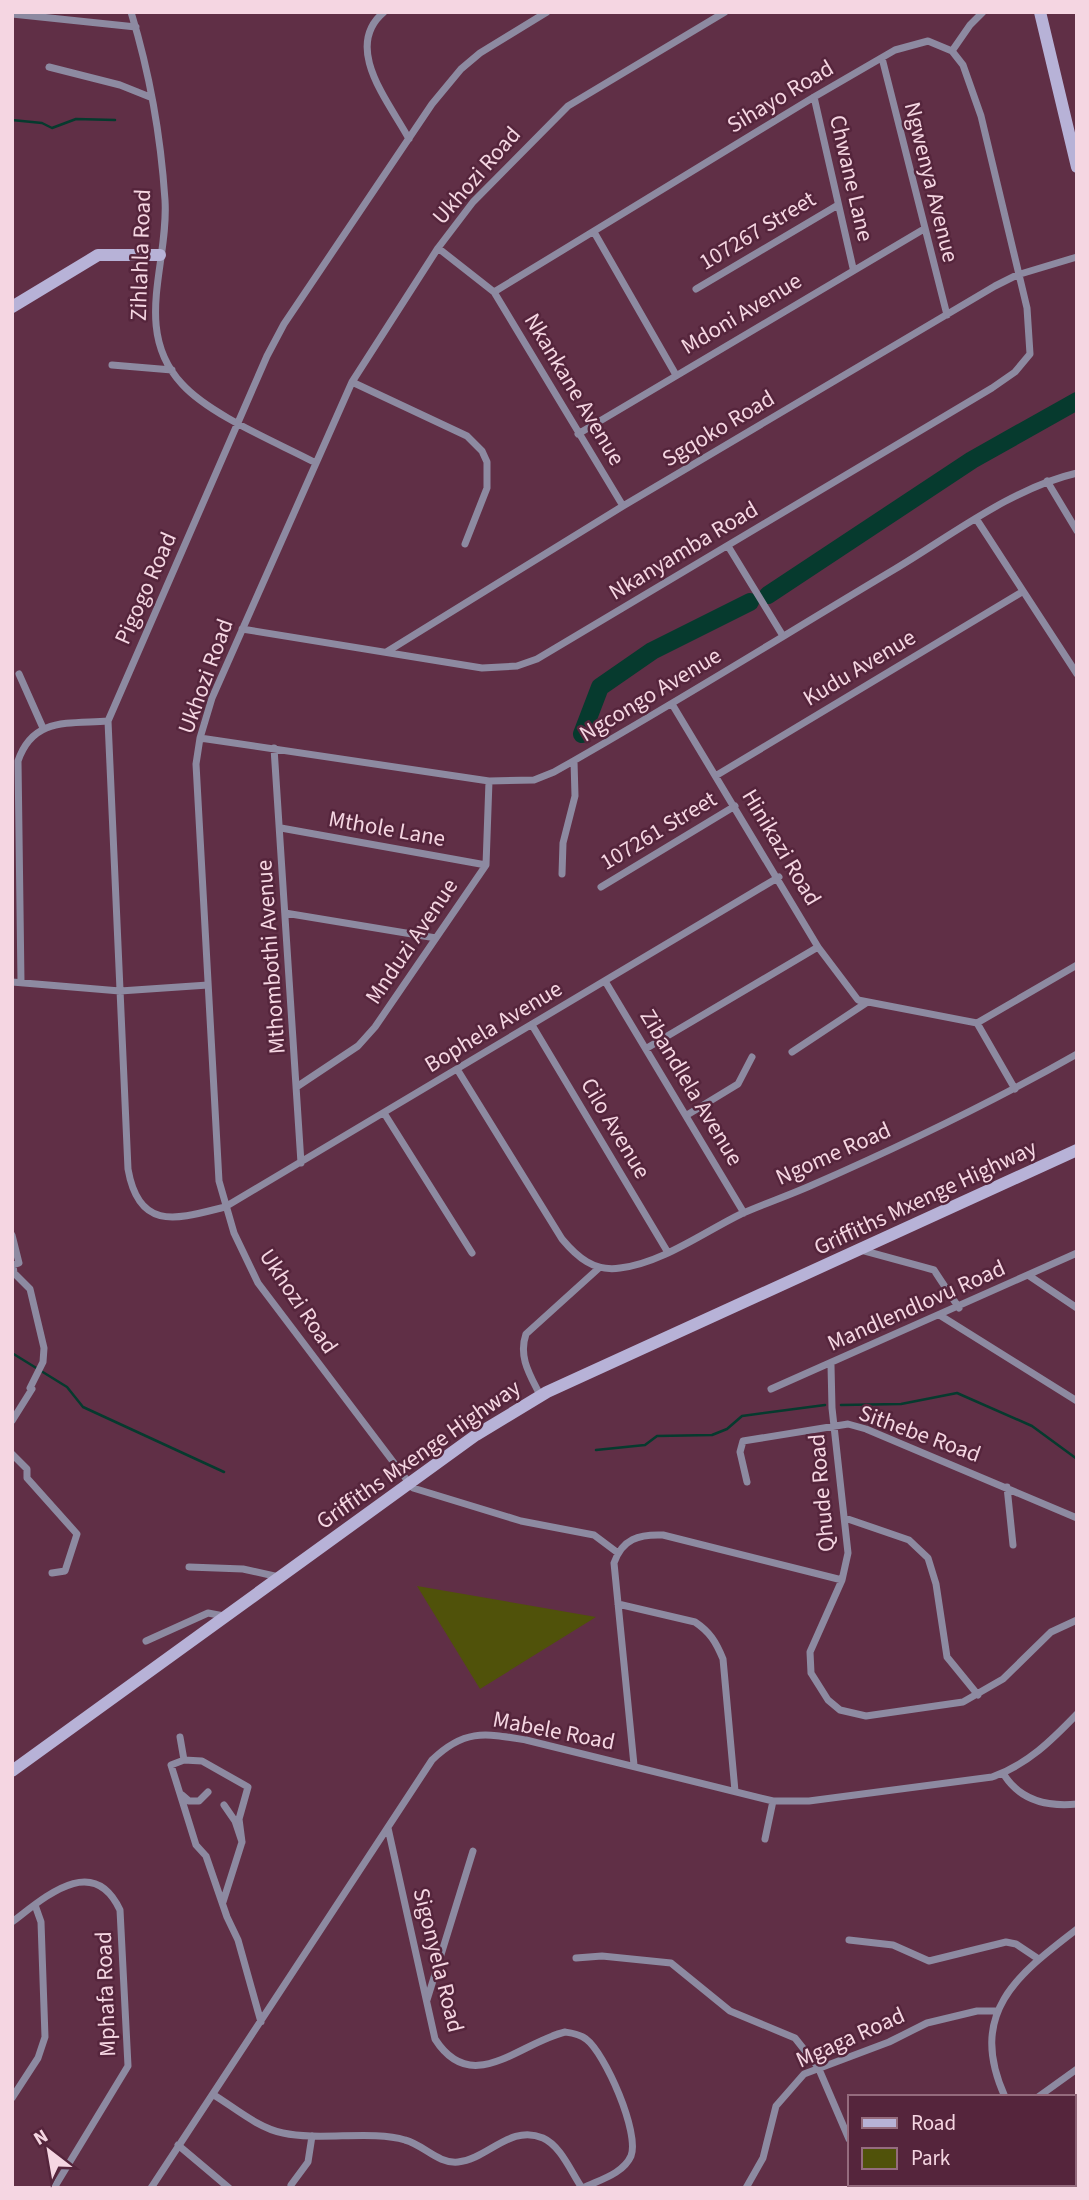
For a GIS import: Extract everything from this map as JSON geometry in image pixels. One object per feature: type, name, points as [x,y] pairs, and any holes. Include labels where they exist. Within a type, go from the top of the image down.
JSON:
[{"type":"street","name":"Zihlahla Road","points":[[131,12],[150,97],[166,202],[154,318],[161,351],[172,370],[192,393],[238,423],[314,462]]},
{"type":"street","points":[[384,12],[367,33],[367,57],[409,139]]},
{"type":"street","name":"Pigogo Road","points":[[225,1207],[168,1218],[149,1211],[136,1197],[128,1169],[108,721],[284,324],[432,104],[461,69],[480,53],[547,12]]},
{"type":"street","name":"Ukhozi Road","points":[[408,1483],[258,1283],[225,1207],[218,1161],[196,764],[200,738],[212,698],[314,462],[352,382],[438,248],[473,202],[568,106],[725,12]]},
{"type":"street","points":[[983,12],[970,24],[952,51],[963,65],[981,116],[1017,275]]},
{"type":"street","points":[[1040,12],[1077,167]]},
{"type":"street","points":[[12,14],[36,14],[136,27]]},
{"type":"street","name":"Sihayo Road","points":[[494,292],[882,58],[913,44],[928,41],[952,51]]},
{"type":"street","name":"Ngwenya Avenue","points":[[882,58],[947,315]]},
{"type":"street","points":[[49,67],[120,85],[150,97]]},
{"type":"street","name":"Chwane Lane","points":[[814,97],[853,268]]},
{"type":"street","name":"107267 Street","points":[[696,289],[838,205]]},
{"type":"street","name":"Mdoni Avenue","points":[[578,434],[853,268],[924,229]]},
{"type":"street","points":[[594,232],[676,375]]},
{"type":"street","points":[[438,248],[494,292]]},
{"type":"street","points":[[12,307],[98,255],[160,255]]},
{"type":"street","name":"Sgqoko Road","points":[[388,652],[623,506],[947,315],[1017,275],[1077,257]]},
{"type":"street","name":"Nkanyamba Road","points":[[242,629],[482,668],[517,666],[537,659],[992,388],[1020,367],[1027,360],[1031,345],[1027,308],[1017,275]]},
{"type":"street","name":"Nkankane Avenue","points":[[494,292],[623,506]]},
{"type":"street","points":[[113,365],[172,370]]},
{"type":"street","points":[[352,382],[467,436],[482,451],[487,462],[487,488],[465,544]]},
{"type":"street","name":"Ngcongo Avenue","points":[[200,738],[489,781],[534,780],[574,761],[672,704],[977,520],[1047,481],[1077,473]]},
{"type":"street","points":[[1047,481],[1077,531]]},
{"type":"street","points":[[977,520],[1021,592],[1077,674]]},
{"type":"street","points":[[728,546],[783,636]]},
{"type":"street","name":"Kudu Avenue","points":[[717,775],[1021,592]]},
{"type":"street","points":[[19,674],[44,728]]},
{"type":"street","name":"Hinikazi Road","points":[[672,704],[779,877],[818,947],[845,986],[866,1003]]},
{"type":"street","points":[[21,982],[18,761],[24,744],[44,728],[108,721]]},
{"type":"street","name":"Mthombothi Avenue","points":[[274,748],[302,1163]]},
{"type":"street","points":[[562,874],[563,843],[575,796],[574,761]]},
{"type":"street","name":"Mnduzi Avenue","points":[[298,1086],[358,1046],[375,1027],[486,865],[489,781]]},
{"type":"street","name":"107261 Street","points":[[601,887],[735,806]]},
{"type":"street","name":"Mthole Lane","points":[[281,828],[486,865]]},
{"type":"street","name":"Bophela Avenue","points":[[225,1207],[779,877]]},
{"type":"street","points":[[285,913],[436,938]]},
{"type":"street","points":[[647,1048],[818,947]]},
{"type":"street","points":[[792,1052],[866,1003],[978,1023],[1077,965]]},
{"type":"street","name":"Zibandlela Avenue","points":[[605,981],[744,1213]]},
{"type":"street","points":[[12,982],[120,990],[208,985]]},
{"type":"street","points":[[978,1023],[1015,1089]]},
{"type":"street","name":"Cilo Avenue","points":[[532,1025],[667,1251]]},
{"type":"street","name":"Ngome Road","points":[[599,1268],[620,1268],[667,1251],[1015,1089],[1077,1054]]},
{"type":"street","points":[[687,1115],[738,1084],[752,1057]]},
{"type":"street","points":[[457,1069],[562,1239],[575,1255],[599,1268],[526,1334],[522,1345],[524,1359],[540,1395]]},
{"type":"street","points":[[384,1113],[472,1252]]},
{"type":"street","name":"Griffiths Mxenge Highway","points":[[12,1771],[408,1483],[476,1435],[540,1395],[1077,1150]]},
{"type":"street","points":[[12,1235],[19,1255],[19,1263],[13,1265],[14,1273],[30,1289],[44,1348],[43,1362],[30,1388],[32,1389],[12,1421]]},
{"type":"street","points":[[860,1249],[934,1269],[958,1308]]},
{"type":"street","name":"Mandlendlovu Road","points":[[771,1389],[831,1365],[1077,1253]]},
{"type":"street","points":[[1028,1275],[1077,1308]]},
{"type":"street","points":[[941,1316],[1077,1401]]},
{"type":"street","name":"Qhude Road","points":[[831,1365],[834,1427],[848,1553],[842,1580],[810,1652],[811,1672],[815,1683],[834,1707],[866,1716],[948,1706],[978,1695],[1003,1679],[1041,1639],[1060,1625],[1077,1620]]},
{"type":"street","name":"Sithebe Road","points":[[747,1482],[740,1451],[743,1441],[848,1424],[866,1429],[1077,1518]]},
{"type":"street","points":[[12,1454],[27,1469],[27,1478],[77,1534],[65,1571],[52,1573]]},
{"type":"street","points":[[408,1483],[431,1496],[521,1521],[594,1535],[618,1553]]},
{"type":"street","points":[[1007,1487],[1013,1545]]},
{"type":"street","points":[[845,1518],[909,1541],[928,1558],[936,1584],[947,1657],[978,1695]]},
{"type":"street","points":[[634,1765],[614,1563],[626,1542],[636,1537],[663,1535],[842,1580]]},
{"type":"street","points":[[189,1567],[243,1569],[279,1577]]},
{"type":"street","points":[[618,1604],[695,1622],[705,1629],[717,1644],[723,1659],[735,1791]]},
{"type":"street","points":[[146,1640],[208,1613],[225,1616]]},
{"type":"street","name":"Mabele Road","points":[[151,2188],[432,1760],[457,1739],[491,1734],[634,1765],[774,1801],[822,1800],[979,1780],[1003,1773],[1040,1750],[1077,1714]]},
{"type":"street","points":[[180,1737],[184,1760]]},
{"type":"street","points":[[223,1902],[242,1842],[239,1819],[248,1787],[202,1761],[184,1760],[171,1765],[196,1845],[206,1856],[254,1987],[261,2022]]},
{"type":"street","points":[[1003,1773],[1017,1792],[1039,1802],[1077,1804]]},
{"type":"street","points":[[181,1795],[189,1801],[199,1801],[208,1792]]},
{"type":"street","points":[[765,1839],[774,1801]]},
{"type":"street","points":[[224,1805],[235,1821],[242,1842]]},
{"type":"street","name":"Sigonyela Road","points":[[387,1828],[435,2039],[442,2050],[457,2063],[468,2066],[495,2063],[565,2032],[586,2039],[601,2060],[633,2128],[633,2146],[624,2167],[582,2188]]},
{"type":"street","points":[[427,2001],[473,1851]]},
{"type":"street","name":"Mphafa Road","points":[[12,1922],[68,1883],[92,1884],[114,1897],[120,1910],[128,2066],[54,2188]]},
{"type":"street","points":[[12,2098],[38,2059],[45,2037],[41,1922],[35,1905]]},
{"type":"street","points":[[1004,2095],[993,2050],[996,2011],[1010,1987],[1038,1958],[1077,1929]]},
{"type":"street","points":[[849,1940],[893,1945],[929,1961],[1006,1942],[1016,1944],[1038,1958]]},
{"type":"street","points":[[576,1958],[602,1956],[671,1963],[730,2011],[795,2038],[818,2067],[848,2137]]},
{"type":"street","name":"Mgaga Road","points":[[746,2188],[764,2158],[776,2106],[789,2087],[804,2074],[889,2042],[927,2023],[977,2011],[996,2011]]},
{"type":"street","points":[[1041,2095],[1077,2069]]},
{"type":"street","points":[[214,2095],[272,2130],[312,2136],[401,2139],[441,2159],[458,2162],[518,2135],[543,2138],[554,2147],[582,2188]]},
{"type":"street","points":[[290,2185],[308,2162],[312,2136]]},
{"type":"street","points":[[178,2145],[229,2188]]},
{"type":"green space","points":[[417,1586],[596,1617],[480,1689]]},
{"type":"waterway","points":[[12,120],[42,123],[52,128],[76,119],[115,120]]},
{"type":"waterway","points":[[768,595],[972,460],[1077,401]]},
{"type":"waterway","points":[[582,734],[600,687],[652,651],[750,602]]},
{"type":"waterway","points":[[12,1353],[67,1387],[83,1407],[224,1472]]},
{"type":"waterway","points":[[841,1405],[901,1404],[957,1393],[1032,1426],[1077,1459]]},
{"type":"waterway","points":[[596,1450],[645,1445],[657,1436],[712,1435],[727,1429],[742,1416],[825,1405]]}]
